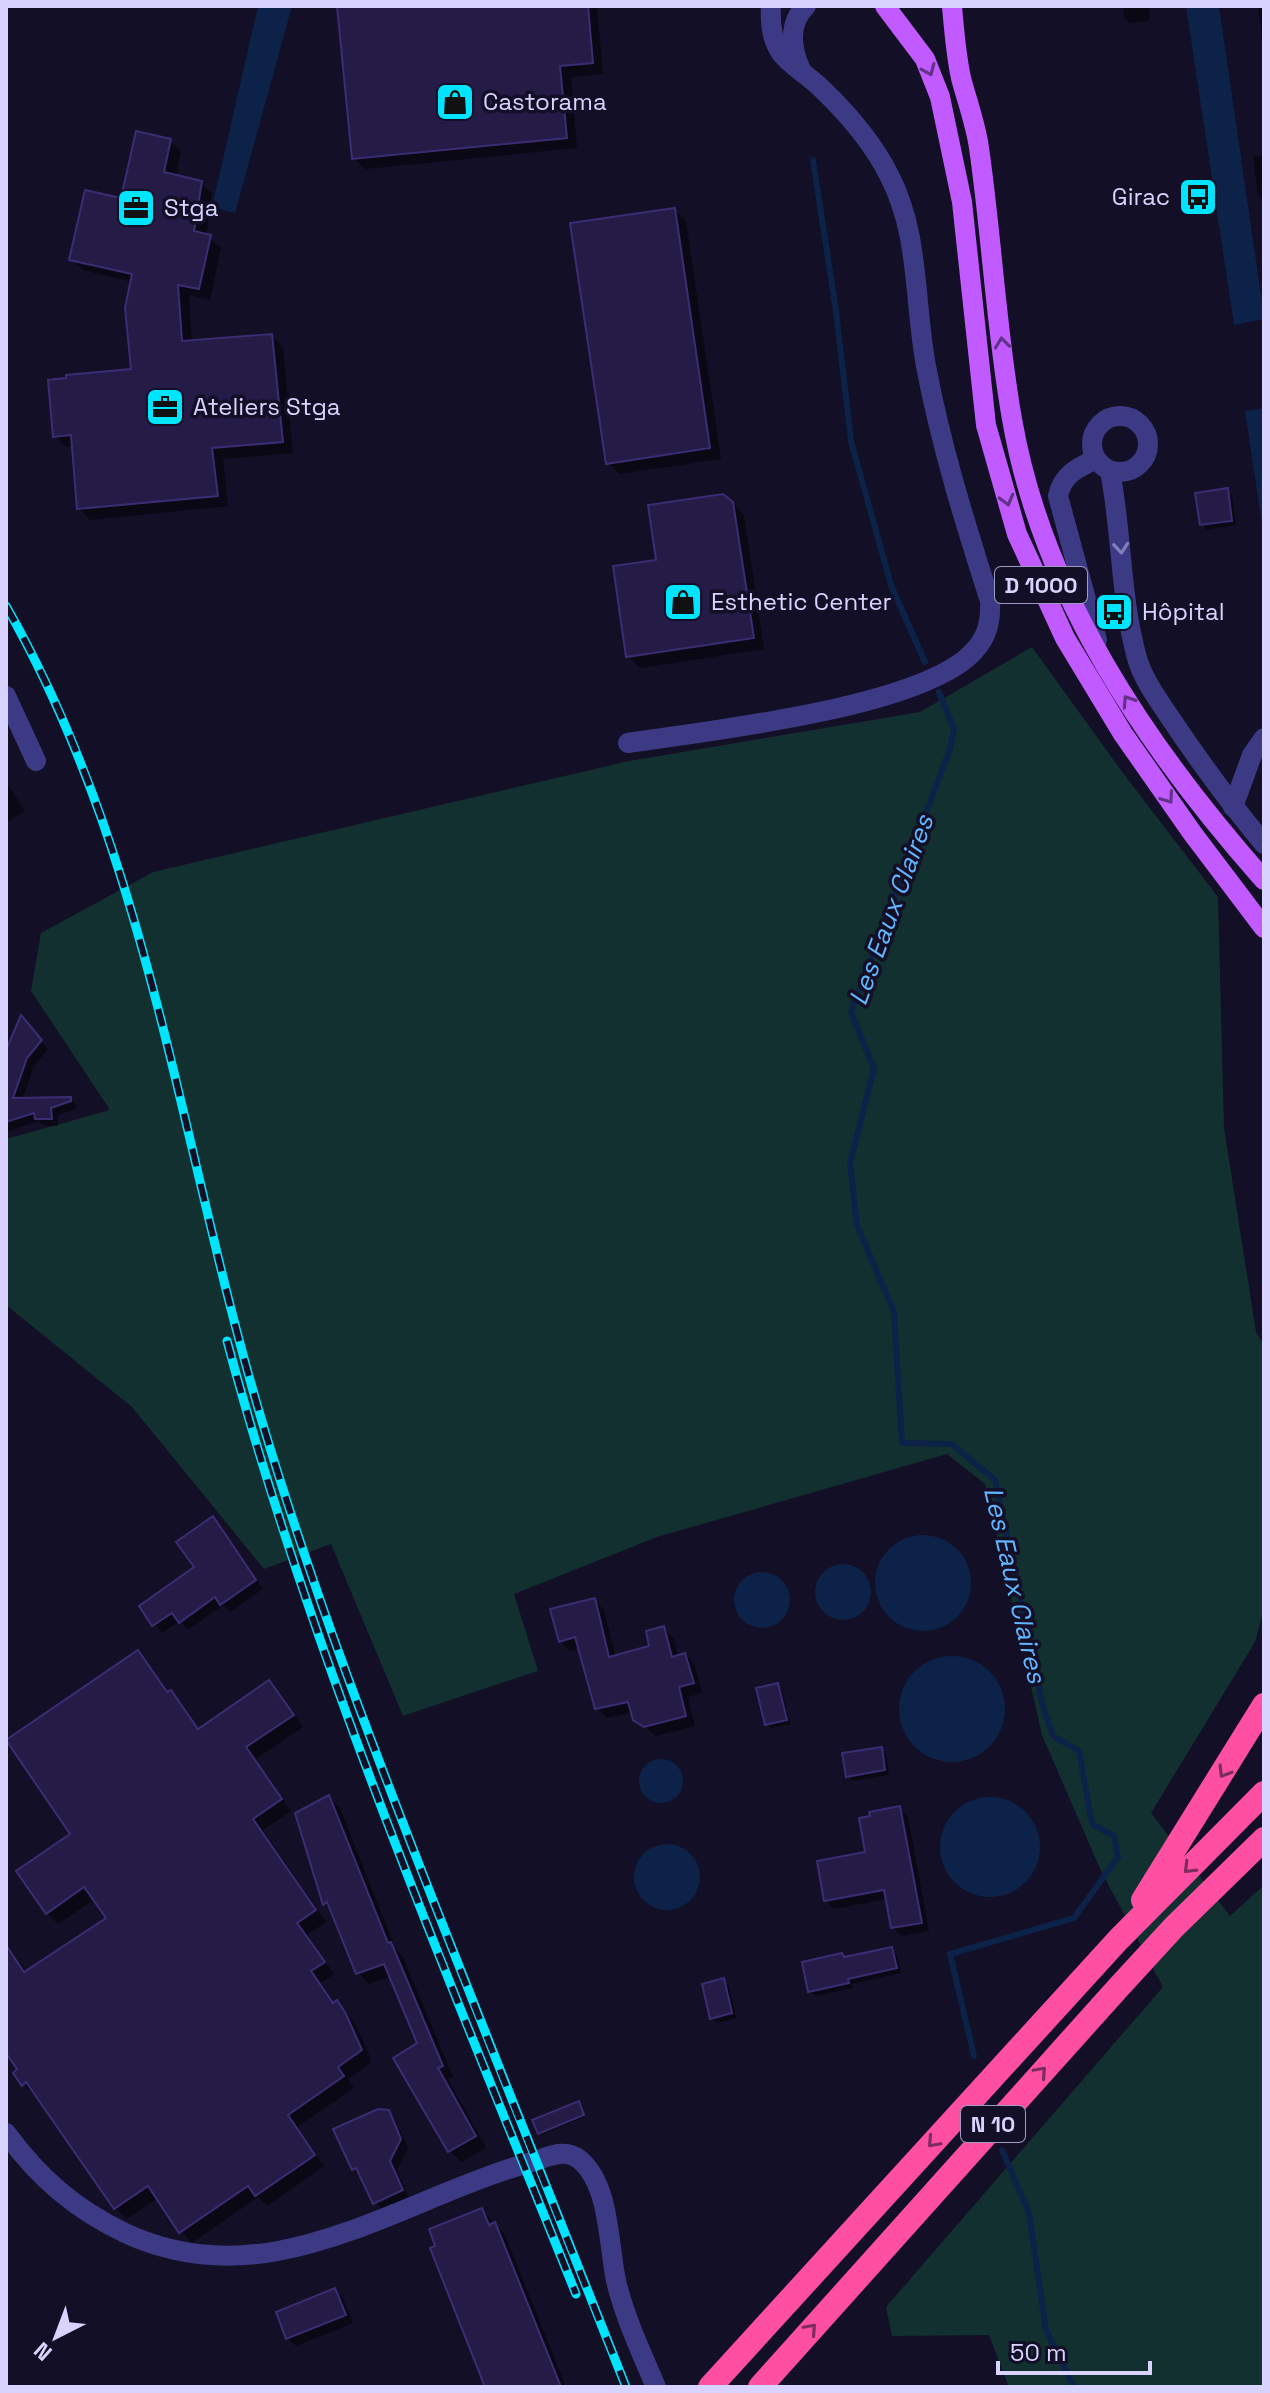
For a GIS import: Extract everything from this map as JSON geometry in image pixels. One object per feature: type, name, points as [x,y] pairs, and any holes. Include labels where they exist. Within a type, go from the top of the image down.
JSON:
[{"type":"highway","points":[[1118,1940],[1264,1705]]},
{"type":"highway","name":"N 10","points":[[710,2387],[1118,1940],[1264,1793]]},
{"type":"highway","name":"N 10","points":[[760,2387],[1174,1927],[1264,1839]]},
{"type":"main road","name":"D 1000","points":[[885,6],[925,59],[940,97],[962,202],[986,425],[1017,534],[1065,638],[1123,734],[1264,928]]},
{"type":"main road","name":"D 1000","points":[[952,6],[961,75],[979,146],[1012,420],[1040,530],[1104,663],[1184,785],[1264,880]]},
{"type":"street","points":[[628,743],[789,717],[878,698],[955,666],[973,653],[985,637],[991,619],[990,601],[941,443],[925,361],[917,283],[903,206],[874,149],[821,88],[781,53],[773,37],[771,6]]},
{"type":"street","points":[[803,73],[792,43],[800,12],[806,6]]},
{"type":"street","points":[[1104,663],[1058,496],[1061,484],[1071,472],[1103,465],[1137,658],[1149,686],[1233,807],[1264,844]]},
{"type":"street","points":[[6,696],[36,761]]},
{"type":"street","points":[[1233,807],[1252,755],[1264,738]]},
{"type":"street","points":[[6,2133],[54,2188],[91,2217],[144,2241],[191,2255],[251,2257],[332,2238],[523,2163],[557,2153],[577,2157],[591,2170],[600,2190],[617,2286],[656,2387]]},
{"type":"green space","points":[[1032,647],[1218,897],[1224,1128],[1256,1332],[1264,1345],[1264,1609],[1255,1642],[1151,1813],[1230,1916],[1264,1885],[1264,2387],[1009,2387],[989,2335],[892,2336],[886,2307],[1163,1987],[1101,1871],[1042,1735],[985,1484],[947,1454],[657,1537],[514,1594],[538,1671],[403,1716],[331,1544],[264,1569],[132,1407],[6,1305],[6,1139],[110,1110],[31,991],[41,933],[153,872],[629,761],[920,712]]},
{"type":"water","points":[[258,6],[292,6],[235,213],[212,207]]},
{"type":"water","points":[[1186,6],[1219,6],[1264,316],[1264,319],[1234,325]]},
{"type":"water","points":[[1264,408],[1264,524],[1262,524],[1245,411]]},
{"type":"water","points":[[923,1535],[942,1538],[957,1549],[968,1564],[971,1583],[968,1602],[957,1617],[942,1628],[923,1631],[904,1628],[889,1617],[878,1602],[875,1583],[878,1564],[889,1549],[904,1538]]},
{"type":"water","points":[[843,1564],[863,1572],[871,1592],[863,1612],[843,1620],[823,1612],[815,1592],[823,1572]]},
{"type":"water","points":[[762,1572],[782,1580],[790,1600],[782,1620],[762,1628],[742,1620],[734,1600],[742,1580]]},
{"type":"water","points":[[952,1656],[972,1660],[990,1671],[1001,1689],[1005,1709],[1001,1729],[990,1747],[972,1758],[952,1762],[932,1758],[914,1747],[903,1729],[899,1709],[903,1689],[914,1671],[932,1660]]},
{"type":"water","points":[[661,1759],[676,1766],[683,1781],[676,1796],[661,1803],[646,1796],[639,1781],[646,1766]]},
{"type":"water","points":[[990,1797],[1009,1800],[1026,1811],[1037,1828],[1040,1847],[1037,1866],[1026,1883],[1009,1894],[990,1897],[971,1894],[954,1883],[943,1866],[940,1847],[943,1828],[954,1811],[971,1800]]},
{"type":"water","points":[[660,1844],[674,1844],[686,1849],[695,1858],[700,1877],[698,1890],[691,1901],[674,1910],[660,1910],[648,1905],[639,1896],[634,1884],[634,1870],[639,1858],[648,1849]]},
{"type":"building","name":"Castorama","points":[[337,6],[588,6],[593,63],[560,66],[567,138],[352,159]]},
{"type":"building","name":"Ateliers Stga","points":[[136,131],[171,139],[164,172],[202,181],[194,231],[211,235],[199,289],[178,285],[182,341],[272,334],[283,442],[212,448],[218,496],[77,509],[71,435],[53,437],[48,380],[66,378],[66,375],[131,369],[125,308],[132,274],[69,260],[85,190],[121,198]]},
{"type":"building","points":[[675,208],[710,448],[606,464],[570,223]]},
{"type":"building","points":[[1228,488],[1232,521],[1200,525],[1195,493]]},
{"type":"building","name":"Esthetic Center","points":[[723,494],[733,502],[754,638],[626,657],[613,566],[656,560],[648,505]]},
{"type":"building","points":[[21,1015],[42,1040],[27,1058],[13,1098],[71,1097],[71,1101],[51,1108],[52,1119],[35,1119],[34,1113],[6,1122],[6,1050]]},
{"type":"building","points":[[213,1516],[256,1580],[220,1605],[215,1597],[179,1623],[172,1613],[152,1626],[139,1606],[194,1567],[176,1542]]},
{"type":"building","points":[[595,1598],[609,1657],[649,1646],[646,1631],[664,1626],[672,1657],[685,1653],[694,1683],[679,1687],[686,1716],[644,1727],[633,1720],[628,1702],[595,1709],[575,1637],[559,1642],[550,1609]]},
{"type":"building","points":[[138,1650],[198,1729],[269,1680],[294,1715],[246,1747],[282,1799],[253,1819],[316,1910],[297,1923],[325,1962],[311,1971],[333,2003],[337,2000],[362,2050],[338,2067],[344,2076],[288,2115],[315,2155],[255,2196],[248,2186],[179,2233],[148,2186],[114,2209],[26,2082],[22,2086],[13,2073],[17,2069],[6,2053],[6,1945],[24,1972],[106,1918],[84,1887],[46,1914],[16,1871],[70,1834],[6,1740]]},
{"type":"building","points":[[778,1683],[787,1720],[765,1725],[756,1688]]},
{"type":"building","points":[[882,1747],[885,1770],[846,1777],[842,1753]]},
{"type":"building","points":[[329,1795],[388,1943],[391,1942],[443,2066],[438,2068],[476,2136],[448,2152],[393,2058],[417,2043],[384,1964],[356,1974],[327,1902],[323,1905],[295,1813]]},
{"type":"building","points":[[900,1806],[922,1923],[891,1928],[884,1890],[824,1901],[817,1861],[865,1852],[859,1818],[870,1816],[869,1812]]},
{"type":"building","points":[[892,1947],[897,1968],[808,1992],[802,1962]]},
{"type":"building","points":[[724,1978],[732,2013],[710,2019],[702,1984]]},
{"type":"building","points":[[579,2101],[584,2115],[538,2134],[532,2120]]},
{"type":"building","points":[[378,2109],[389,2110],[401,2139],[390,2161],[403,2190],[373,2204],[356,2168],[352,2170],[333,2129]]},
{"type":"building","points":[[482,2208],[489,2225],[495,2222],[561,2387],[485,2387],[430,2248],[435,2246],[429,2229]]},
{"type":"building","points":[[335,2288],[346,2315],[286,2339],[276,2312]]},
{"type":"waterway","name":"Les Eaux Claires","points":[[813,160],[836,311],[851,441],[891,585],[925,662]]},
{"type":"waterway","name":"Les Eaux Claires","points":[[939,692],[954,729],[950,749],[851,1012],[874,1069],[850,1163],[857,1225],[894,1312],[902,1443],[952,1444],[995,1480],[1043,1707],[1053,1736],[1079,1751],[1092,1824],[1114,1836],[1118,1857],[1074,1918],[950,1954],[974,2056]]},
{"type":"waterway","name":"Les Eaux Claires","points":[[984,2101],[987,2113]]},
{"type":"waterway","name":"Les Eaux Claires","points":[[1002,2150],[1029,2213],[1046,2330],[1074,2387]]},
{"type":"railway","points":[[6,606],[56,703],[96,803],[130,906],[235,1324],[264,1428],[326,1617],[420,1866],[626,2387]]},
{"type":"railway","points":[[227,1341],[262,1463],[343,1704],[433,1941],[576,2294]]},
{"type":"place","name":"Castorama","points":[[455,102]]},
{"type":"place","name":"Girac","points":[[1198,197]]},
{"type":"place","name":"Stga","points":[[136,208]]},
{"type":"place","name":"Ateliers Stga","points":[[165,407]]},
{"type":"place","name":"Esthetic Center","points":[[683,602]]},
{"type":"place","name":"Hôpital","points":[[1114,612]]}]
